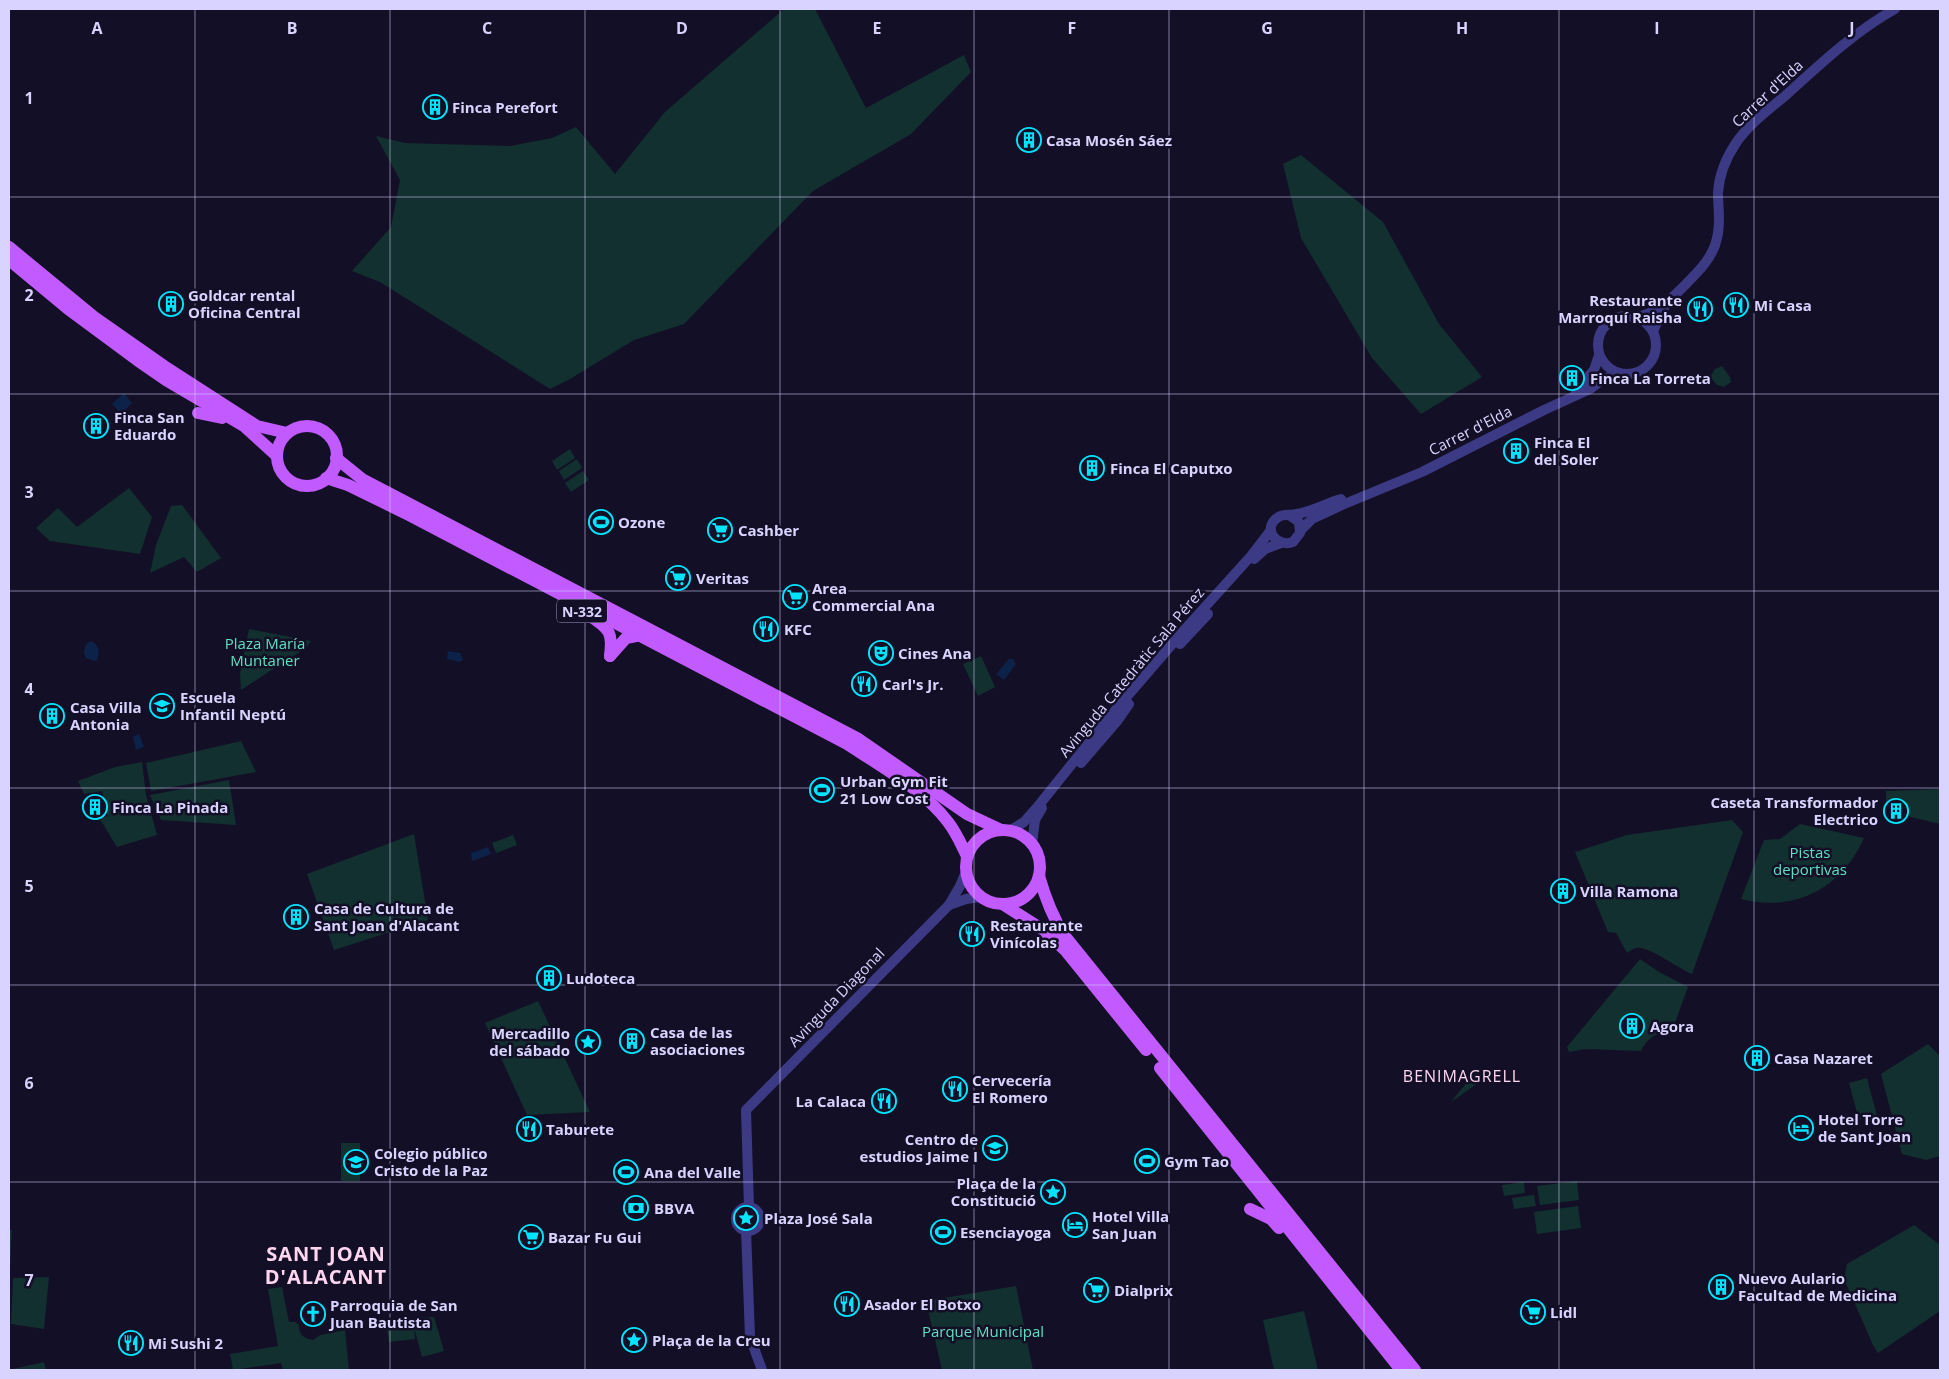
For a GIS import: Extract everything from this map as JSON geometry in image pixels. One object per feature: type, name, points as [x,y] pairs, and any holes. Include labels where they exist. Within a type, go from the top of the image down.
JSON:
[{"type":"main road","points":[[9,247],[94,317],[164,366],[257,426],[287,433]]},
{"type":"main road","points":[[9,260],[68,309],[137,360],[244,426],[277,456]]},
{"type":"main road","points":[[198,413],[233,420]]},
{"type":"main road","points":[[303,426],[313,427],[323,430],[334,442],[336,458],[331,473],[326,478],[308,485],[295,483],[284,475],[280,469],[277,456],[282,440],[287,433],[303,426]]},
{"type":"main road","points":[[336,458],[362,479],[857,738],[960,810],[1026,838],[1032,844],[1039,859],[1039,876],[1044,895],[1064,935],[1415,1370]]},
{"type":"main road","points":[[326,478],[348,485],[641,635],[847,744],[885,768],[941,813],[952,827],[967,856]]},
{"type":"main road","name":"N-332","points":[[532,579],[609,630],[611,640],[610,656],[626,638],[641,635]]},
{"type":"main road","points":[[1006,830],[992,831],[976,840],[967,856],[966,872],[970,886],[980,897],[992,903],[1012,904],[1032,890],[1039,876]]},
{"type":"main road","points":[[1004,905],[1042,929],[1065,950],[1401,1370]]},
{"type":"main road","points":[[1250,1210],[1271,1219],[1327,1279]]},
{"type":"street","name":"Carrer d'Elda","points":[[1652,331],[1665,305],[1699,270],[1714,248],[1718,237],[1718,191],[1721,173],[1727,156],[1737,142],[1763,114],[1829,57],[1874,21],[1894,9]]},
{"type":"street","name":"Carrer d'Elda","points":[[1636,317],[1644,316],[1665,305]]},
{"type":"street","points":[[1620,316],[1636,317],[1648,325],[1652,331],[1656,351],[1651,363],[1640,372],[1634,374],[1618,373],[1603,363],[1599,355],[1598,339],[1606,324],[1620,316]]},
{"type":"street","name":"Carrer d'Elda","points":[[1570,397],[1581,389],[1589,379],[1599,355]]},
{"type":"street","name":"Carrer d'Elda","points":[[1383,487],[1447,460],[1570,397],[1590,389],[1602,380],[1618,373]]},
{"type":"street","points":[[1289,515],[1296,519],[1300,530],[1299,536],[1293,542],[1281,543],[1274,538],[1271,530],[1275,520],[1282,515],[1308,512],[1338,500],[1383,487]]},
{"type":"street","points":[[1300,530],[1312,519],[1383,487]]},
{"type":"street","name":"Avinguda Catedràtic Sala Pérez","points":[[1006,830],[1024,822],[1112,714],[1271,530]]},
{"type":"street","name":"Avinguda Catedràtic Sala Pérez","points":[[1032,844],[1035,820],[1042,808],[1100,742],[1130,702],[1176,648],[1192,633],[1254,558],[1265,549],[1281,543]]},
{"type":"street","name":"Avinguda Diagonal","points":[[749,1207],[746,1110],[949,905],[966,872]]},
{"type":"street","name":"Avinguda Diagonal","points":[[949,905],[966,899],[980,897]]},
{"type":"street","points":[[749,1207],[755,1209],[760,1219],[758,1226],[746,1230],[739,1227],[736,1216],[739,1211],[749,1207]]},
{"type":"street","points":[[746,1230],[750,1336],[762,1370]]},
{"type":"green space","points":[[784,9],[815,9],[866,108],[964,55],[971,72],[911,134],[813,191],[684,324],[634,340],[550,389],[380,282],[352,271],[391,227],[400,180],[376,136],[405,143],[510,146],[552,138],[576,127],[615,174],[665,112]]},
{"type":"green space","points":[[1301,155],[1383,222],[1439,324],[1482,377],[1421,414],[1372,358],[1301,238],[1283,164]]},
{"type":"green space","points":[[1722,366],[1730,377],[1731,382],[1724,387],[1717,385],[1710,377],[1715,369]]},
{"type":"green space","points":[[570,449],[575,458],[557,470],[552,461]]},
{"type":"green space","points":[[577,459],[582,468],[564,480],[559,471]]},
{"type":"green space","points":[[583,471],[589,480],[571,492],[565,483]]},
{"type":"green space","points":[[129,488],[152,517],[140,554],[50,541],[36,528],[58,508],[77,527]]},
{"type":"green space","points":[[182,505],[221,558],[197,572],[184,557],[150,573],[156,545],[171,506]]},
{"type":"green space","name":"Plaza María Muntaner","points":[[249,629],[311,641],[306,648],[241,690],[240,673]]},
{"type":"green space","points":[[981,656],[995,687],[978,696],[963,664]]},
{"type":"green space","points":[[241,741],[256,772],[151,791],[146,763]]},
{"type":"green space","points":[[142,762],[146,795],[157,835],[117,847],[100,819],[108,816],[102,791],[84,794],[78,781],[115,767]]},
{"type":"green space","points":[[229,780],[236,825],[161,820],[150,795]]},
{"type":"green space","points":[[1940,789],[1940,824],[1886,811],[1886,791]]},
{"type":"green space","points":[[1732,820],[1743,832],[1692,974],[1646,949],[1637,948],[1627,953],[1616,933],[1608,932],[1575,852],[1627,835]]},
{"type":"green space","name":"Pistas deportivas","points":[[1800,824],[1864,838],[1855,856],[1843,871],[1830,883],[1814,892],[1798,899],[1780,902],[1741,899],[1764,840],[1780,839]]},
{"type":"green space","points":[[414,834],[428,920],[334,950],[307,874]]},
{"type":"green space","points":[[513,835],[517,845],[496,853],[492,843]]},
{"type":"green space","points":[[1640,959],[1659,972],[1688,987],[1673,1028],[1654,1036],[1641,1051],[1585,1049],[1569,1052],[1567,1047]]},
{"type":"green space","points":[[538,1001],[590,1112],[527,1115],[485,1023]]},
{"type":"green space","points":[[1928,1044],[1940,1056],[1940,1156],[1926,1160],[1902,1154],[1881,1074]]},
{"type":"green space","points":[[1472,1076],[1485,1078],[1451,1102]]},
{"type":"green space","points":[[1867,1078],[1877,1116],[1859,1120],[1849,1083]]},
{"type":"green space","points":[[341,1143],[360,1143],[360,1181],[341,1181]]},
{"type":"green space","points":[[1577,1181],[1579,1200],[1540,1205],[1537,1186]]},
{"type":"green space","points":[[1524,1182],[1525,1193],[1504,1196],[1502,1185]]},
{"type":"green space","points":[[1534,1195],[1536,1206],[1514,1209],[1512,1198]]},
{"type":"green space","points":[[1578,1206],[1581,1228],[1537,1234],[1534,1212]]},
{"type":"green space","points":[[1914,1225],[1940,1245],[1940,1311],[1878,1353],[1844,1279],[1847,1264]]},
{"type":"green space","points":[[9,1230],[12,1230],[9,1290]]},
{"type":"green space","points":[[49,1277],[44,1329],[11,1324],[13,1278]]},
{"type":"green space","name":"Parque Municipal","points":[[1016,1286],[1033,1370],[942,1370],[926,1301]]},
{"type":"green space","points":[[282,1287],[289,1322],[295,1322],[299,1325],[301,1334],[304,1337],[313,1340],[320,1335],[345,1330],[349,1370],[283,1370],[281,1363],[233,1370],[230,1354],[278,1346],[268,1289]]},
{"type":"green space","points":[[1304,1311],[1318,1370],[1274,1370],[1263,1320]]},
{"type":"green space","points":[[434,1317],[444,1351],[422,1357],[414,1327],[415,1339],[389,1342],[387,1329],[413,1325],[411,1318]]},
{"type":"green space","points":[[44,1362],[46,1370],[9,1370]]},
{"type":"water","points":[[124,393],[132,403],[121,414],[112,404]]},
{"type":"water","points":[[90,641],[98,648],[97,660],[94,661],[86,658],[84,653],[85,646]]},
{"type":"water","points":[[448,651],[460,653],[463,660],[459,662],[447,659]]},
{"type":"water","points":[[1009,659],[1013,659],[1016,664],[1004,680],[996,674]]},
{"type":"water","points":[[139,734],[144,747],[136,750],[133,737]]},
{"type":"water","points":[[488,847],[491,854],[472,861],[471,853]]},
{"type":"place","name":"Finca Perefort","points":[[435,107]]},
{"type":"place","name":"Casa Mosén Sáez","points":[[1029,140]]},
{"type":"place","name":"Goldcar rental Oficina Central","points":[[171,304]]},
{"type":"place","name":"Mi Casa","points":[[1736,305]]},
{"type":"place","name":"Restaurante Marroquí Raisha","points":[[1700,309]]},
{"type":"place","name":"Finca La Torreta","points":[[1572,378]]},
{"type":"place","name":"Finca San Eduardo","points":[[96,426]]},
{"type":"place","name":"Finca El del Soler","points":[[1516,451]]},
{"type":"place","name":"Finca El Caputxo","points":[[1092,468]]},
{"type":"place","name":"Ozone","points":[[601,522]]},
{"type":"place","name":"Cashber","points":[[720,530]]},
{"type":"place","name":"Veritas","points":[[678,578]]},
{"type":"place","name":"Area Commercial Ana","points":[[795,597]]},
{"type":"place","name":"KFC","points":[[766,629]]},
{"type":"place","name":"Cines Ana","points":[[881,653]]},
{"type":"place","name":"Carl's Jr.","points":[[864,684]]},
{"type":"place","name":"Escuela Infantil Neptú","points":[[162,706]]},
{"type":"place","name":"Casa Villa Antonia","points":[[52,716]]},
{"type":"place","name":"Urban Gym Fit 21 Low Cost","points":[[822,790]]},
{"type":"place","name":"Finca La Pinada","points":[[95,807]]},
{"type":"place","name":"Caseta Transformador Electrico","points":[[1896,811]]},
{"type":"place","name":"Villa Ramona","points":[[1563,891]]},
{"type":"place","name":"Casa de Cultura de Sant Joan d'Alacant","points":[[296,917]]},
{"type":"place","name":"Restaurante Vinícolas","points":[[972,934]]},
{"type":"place","name":"Ludoteca","points":[[549,978]]},
{"type":"place","name":"Agora","points":[[1632,1026]]},
{"type":"place","name":"Casa de las asociaciones","points":[[632,1041]]},
{"type":"place","name":"Mercadillo del sábado","points":[[588,1042]]},
{"type":"place","name":"Casa Nazaret","points":[[1757,1058]]},
{"type":"place","name":"Cervecería El Romero","points":[[955,1089]]},
{"type":"place","name":"La Calaca","points":[[884,1101]]},
{"type":"place","name":"Hotel Torre de Sant Joan","points":[[1801,1128]]},
{"type":"place","name":"Taburete","points":[[529,1129]]},
{"type":"place","name":"Centro de estudios Jaime I","points":[[995,1148]]},
{"type":"place","name":"Gym Tao","points":[[1147,1161]]},
{"type":"place","name":"Colegio público Cristo de la Paz","points":[[356,1162]]},
{"type":"place","name":"Ana del Valle","points":[[626,1172]]},
{"type":"place","name":"Plaça de la Constitució","points":[[1053,1192]]},
{"type":"place","name":"BBVA","points":[[636,1208]]},
{"type":"place","name":"Plaza José Sala","points":[[746,1218]]},
{"type":"place","name":"Hotel Villa San Juan","points":[[1075,1225]]},
{"type":"place","name":"Esenciayoga","points":[[943,1232]]},
{"type":"place","name":"Bazar Fu Gui","points":[[531,1237]]},
{"type":"place","name":"Nuevo Aulario Facultad de Medicina","points":[[1721,1287]]},
{"type":"place","name":"Dialprix","points":[[1096,1290]]},
{"type":"place","name":"Asador El Botxo","points":[[847,1304]]},
{"type":"place","name":"Lidl","points":[[1533,1312]]},
{"type":"place","name":"Parroquia de San Juan Bautista","points":[[313,1314]]},
{"type":"place","name":"Plaça de la Creu","points":[[634,1340]]},
{"type":"place","name":"Mi Sushi 2","points":[[131,1343]]},
{"type":"district","name":"BENIMAGRELL","points":[[1462,1076]]},
{"type":"district","name":"SANT JOAN D'ALACANT","points":[[326,1264]]}]
